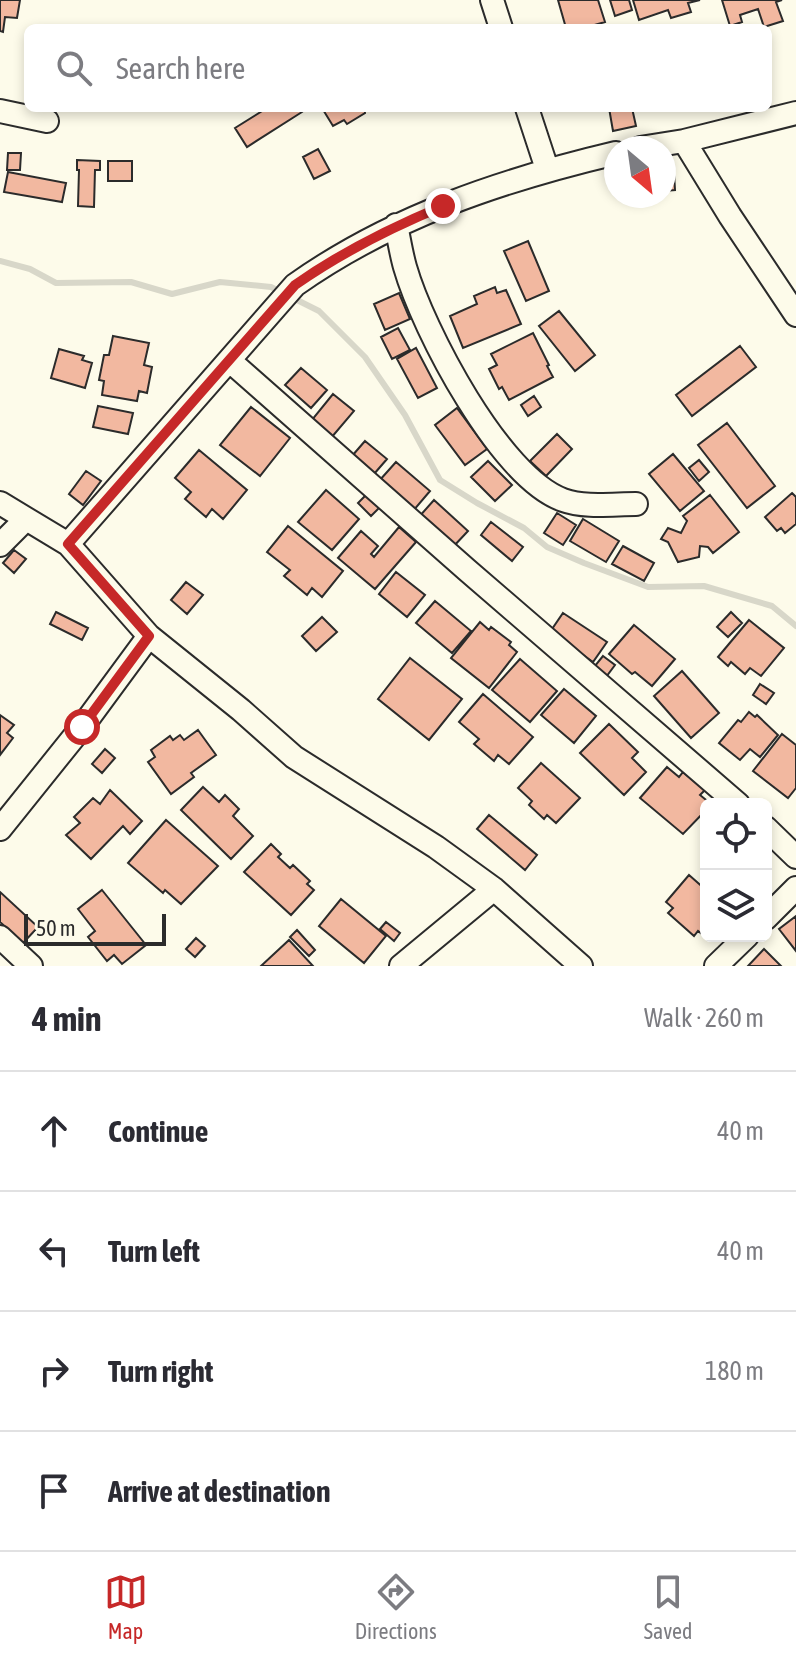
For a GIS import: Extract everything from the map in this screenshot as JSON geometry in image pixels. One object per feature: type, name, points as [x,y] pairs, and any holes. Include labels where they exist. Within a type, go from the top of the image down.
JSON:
[{"type":"street","points":[[492,0],[500,24]]},
{"type":"street","points":[[0,111],[47,121]]},
{"type":"street","points":[[528,112],[547,169]]},
{"type":"street","points":[[676,142],[796,113]]},
{"type":"street","points":[[684,141],[796,315]]},
{"type":"street","points":[[68,544],[295,285],[333,259],[396,225],[547,169],[604,156]]},
{"type":"street","points":[[396,225],[406,268],[448,366],[518,469],[537,486],[564,500],[598,505],[636,504]]},
{"type":"street","points":[[230,361],[731,798]]},
{"type":"street","points":[[0,503],[68,544],[149,636],[294,757],[436,847],[494,889],[581,966]]},
{"type":"street","points":[[0,545],[26,519]]},
{"type":"street","points":[[0,829],[82,727],[149,636]]},
{"type":"street","points":[[772,834],[796,857]]},
{"type":"street","points":[[772,912],[796,888]]},
{"type":"street","points":[[401,966],[494,889]]},
{"type":"street","points":[[0,937],[31,966]]},
{"type":"street","points":[[716,966],[741,942]]},
{"type":"building","points":[[0,0],[20,0],[17,18],[5,17],[3,32],[0,31]]},
{"type":"building","points":[[558,0],[598,0],[605,22],[565,24]]},
{"type":"building","points":[[610,0],[629,0],[632,10],[615,16]]},
{"type":"building","points":[[633,0],[700,0],[688,3],[691,12],[671,18],[668,10],[639,20]]},
{"type":"building","points":[[722,0],[782,0],[776,2],[783,21],[763,24],[758,9],[740,15],[742,22],[729,24]]},
{"type":"building","points":[[261,112],[302,112],[247,147],[235,128]]},
{"type":"building","points":[[324,112],[365,112],[347,124],[344,120],[333,126]]},
{"type":"building","points":[[610,112],[633,112],[636,126],[613,131]]},
{"type":"building","points":[[318,149],[330,171],[314,179],[303,157]]},
{"type":"building","points":[[8,153],[21,153],[20,170],[7,170]]},
{"type":"building","points":[[77,160],[100,161],[100,170],[95,170],[94,207],[78,206]]},
{"type":"building","points":[[108,161],[132,161],[132,181],[108,181]]},
{"type":"building","points":[[8,172],[66,183],[62,202],[4,192]]},
{"type":"building","points":[[528,241],[549,291],[526,301],[504,251]]},
{"type":"building","points":[[495,287],[497,293],[506,290],[521,324],[463,348],[450,316],[477,304],[474,296]]},
{"type":"building","points":[[399,293],[410,319],[385,330],[374,304]]},
{"type":"building","points":[[559,311],[595,355],[575,371],[539,326]]},
{"type":"building","points":[[398,328],[410,350],[392,359],[381,337]]},
{"type":"building","points":[[533,333],[553,377],[509,400],[502,387],[499,389],[489,369],[497,365],[491,354]]},
{"type":"building","points":[[113,336],[149,343],[144,365],[152,367],[147,393],[139,391],[137,401],[102,395],[104,381],[99,380],[104,355],[109,355]]},
{"type":"building","points":[[740,346],[756,367],[692,416],[676,395]]},
{"type":"building","points":[[416,348],[437,388],[418,398],[397,359]]},
{"type":"building","points":[[59,349],[84,356],[82,360],[92,363],[85,388],[51,378]]},
{"type":"building","points":[[301,368],[327,390],[311,408],[285,385]]},
{"type":"building","points":[[333,394],[354,411],[331,438],[311,421]]},
{"type":"building","points":[[534,396],[541,407],[528,416],[521,405]]},
{"type":"building","points":[[98,406],[133,413],[128,434],[93,427]]},
{"type":"building","points":[[251,407],[290,438],[260,476],[220,445]]},
{"type":"building","points":[[457,408],[487,449],[465,465],[435,425]]},
{"type":"building","points":[[727,423],[775,486],[747,508],[698,445]]},
{"type":"building","points":[[557,434],[572,449],[546,476],[530,461]]},
{"type":"building","points":[[365,441],[387,459],[374,474],[352,456]]},
{"type":"building","points":[[199,450],[247,490],[223,519],[212,509],[206,517],[185,499],[191,492],[175,478]]},
{"type":"building","points":[[673,454],[704,491],[680,511],[649,474]]},
{"type":"building","points":[[699,460],[709,472],[699,481],[689,468]]},
{"type":"building","points":[[488,461],[512,485],[495,501],[471,477]]},
{"type":"building","points":[[396,462],[430,491],[413,511],[379,481]]},
{"type":"building","points":[[86,471],[101,481],[83,505],[69,494]]},
{"type":"building","points":[[326,490],[359,519],[332,550],[298,522]]},
{"type":"building","points":[[368,493],[381,506],[371,516],[358,503]]},
{"type":"building","points":[[792,493],[796,497],[796,524],[785,533],[781,528],[777,531],[765,517]]},
{"type":"building","points":[[710,495],[739,532],[713,553],[708,547],[700,546],[699,557],[678,562],[668,542],[661,539],[668,528],[681,533],[687,521],[683,516]]},
{"type":"building","points":[[434,500],[468,531],[452,548],[418,518]]},
{"type":"building","points":[[557,513],[576,525],[563,545],[544,533]]},
{"type":"building","points":[[583,519],[619,541],[606,562],[570,541]]},
{"type":"building","points":[[491,522],[523,547],[512,561],[481,535]]},
{"type":"building","points":[[288,526],[343,571],[322,597],[312,588],[307,595],[284,576],[290,570],[267,552]]},
{"type":"building","points":[[399,527],[416,542],[375,589],[338,558],[361,531],[378,546],[371,554],[374,557]]},
{"type":"building","points":[[623,546],[654,563],[644,581],[612,564]]},
{"type":"building","points":[[14,550],[26,559],[14,573],[3,563]]},
{"type":"building","points":[[396,572],[425,595],[407,617],[379,594]]},
{"type":"building","points":[[186,582],[203,595],[187,614],[171,600]]},
{"type":"building","points":[[435,601],[471,631],[452,653],[416,623]]},
{"type":"building","points":[[56,612],[88,628],[82,640],[50,624]]},
{"type":"building","points":[[731,612],[742,623],[728,637],[717,627]]},
{"type":"building","points":[[563,613],[607,642],[593,662],[550,632]]},
{"type":"building","points":[[322,617],[337,632],[316,651],[302,636]]},
{"type":"building","points":[[749,620],[784,648],[761,676],[750,668],[745,674],[731,662],[728,666],[718,657]]},
{"type":"building","points":[[480,622],[511,642],[509,645],[517,652],[489,688],[451,658]]},
{"type":"building","points":[[634,625],[675,659],[652,686],[609,654]]},
{"type":"building","points":[[603,656],[615,665],[606,677],[594,667]]},
{"type":"building","points":[[410,658],[462,699],[429,740],[378,699]]},
{"type":"building","points":[[520,659],[557,691],[530,722],[492,690]]},
{"type":"building","points":[[682,671],[719,713],[691,738],[654,696]]},
{"type":"building","points":[[760,684],[774,693],[766,704],[753,695]]},
{"type":"building","points":[[564,689],[596,716],[574,743],[541,715]]},
{"type":"building","points":[[483,694],[533,737],[509,764],[498,755],[494,761],[474,744],[479,739],[459,722]]},
{"type":"building","points":[[749,712],[755,717],[757,715],[778,735],[760,757],[750,749],[740,760],[719,743]]},
{"type":"building","points":[[0,715],[14,725],[7,733],[13,738],[0,755]]},
{"type":"building","points":[[609,724],[638,752],[632,758],[646,772],[624,795],[580,753]]},
{"type":"building","points":[[198,730],[216,755],[191,773],[194,777],[171,794],[148,762],[155,757],[151,750],[170,736],[173,740],[180,735],[184,740]]},
{"type":"building","points":[[782,734],[796,745],[796,788],[788,798],[753,771]]},
{"type":"building","points":[[105,749],[115,758],[102,773],[92,764]]},
{"type":"building","points":[[541,763],[580,798],[556,823],[547,815],[544,819],[529,805],[532,801],[518,788]]},
{"type":"building","points":[[667,767],[679,777],[683,772],[705,790],[700,795],[704,798],[700,798],[700,816],[683,834],[640,798]]},
{"type":"building","points":[[203,787],[219,802],[225,795],[239,809],[233,816],[253,836],[231,859],[181,810]]},
{"type":"building","points":[[110,790],[142,821],[130,834],[123,826],[91,859],[66,835],[80,823],[74,817],[93,798],[100,804]]},
{"type":"building","points":[[489,815],[537,855],[525,870],[477,829]]},
{"type":"building","points":[[166,820],[218,866],[181,904],[128,863]]},
{"type":"building","points":[[271,844],[281,854],[278,857],[290,868],[293,865],[310,881],[307,884],[314,890],[291,915],[244,872]]},
{"type":"building","points":[[689,875],[700,885],[700,933],[694,936],[668,913],[673,908],[666,902]]},
{"type":"building","points":[[102,890],[146,945],[122,964],[114,955],[107,961],[88,937],[95,931],[78,909]]},
{"type":"building","points":[[0,892],[38,927],[23,943],[0,922]]},
{"type":"building","points":[[341,899],[386,936],[364,963],[319,926]]},
{"type":"building","points":[[796,916],[796,951],[779,929]]},
{"type":"building","points":[[386,922],[400,933],[394,941],[380,929]]},
{"type":"building","points":[[297,930],[315,950],[309,956],[290,937]]},
{"type":"building","points":[[196,938],[205,946],[195,957],[186,949]]},
{"type":"building","points":[[289,940],[313,966],[261,966]]},
{"type":"building","points":[[764,949],[781,966],[748,966]]},
{"type":"waterway","points":[[0,261],[30,269],[56,283],[131,282],[172,294],[220,282],[271,287],[319,311],[365,357],[405,415],[440,480],[524,528],[547,547],[584,563],[648,587],[704,586],[772,606],[796,626]]},
{"type":"route","points":[[82,727],[149,636],[68,544],[295,285],[370,237],[443,206]]}]
